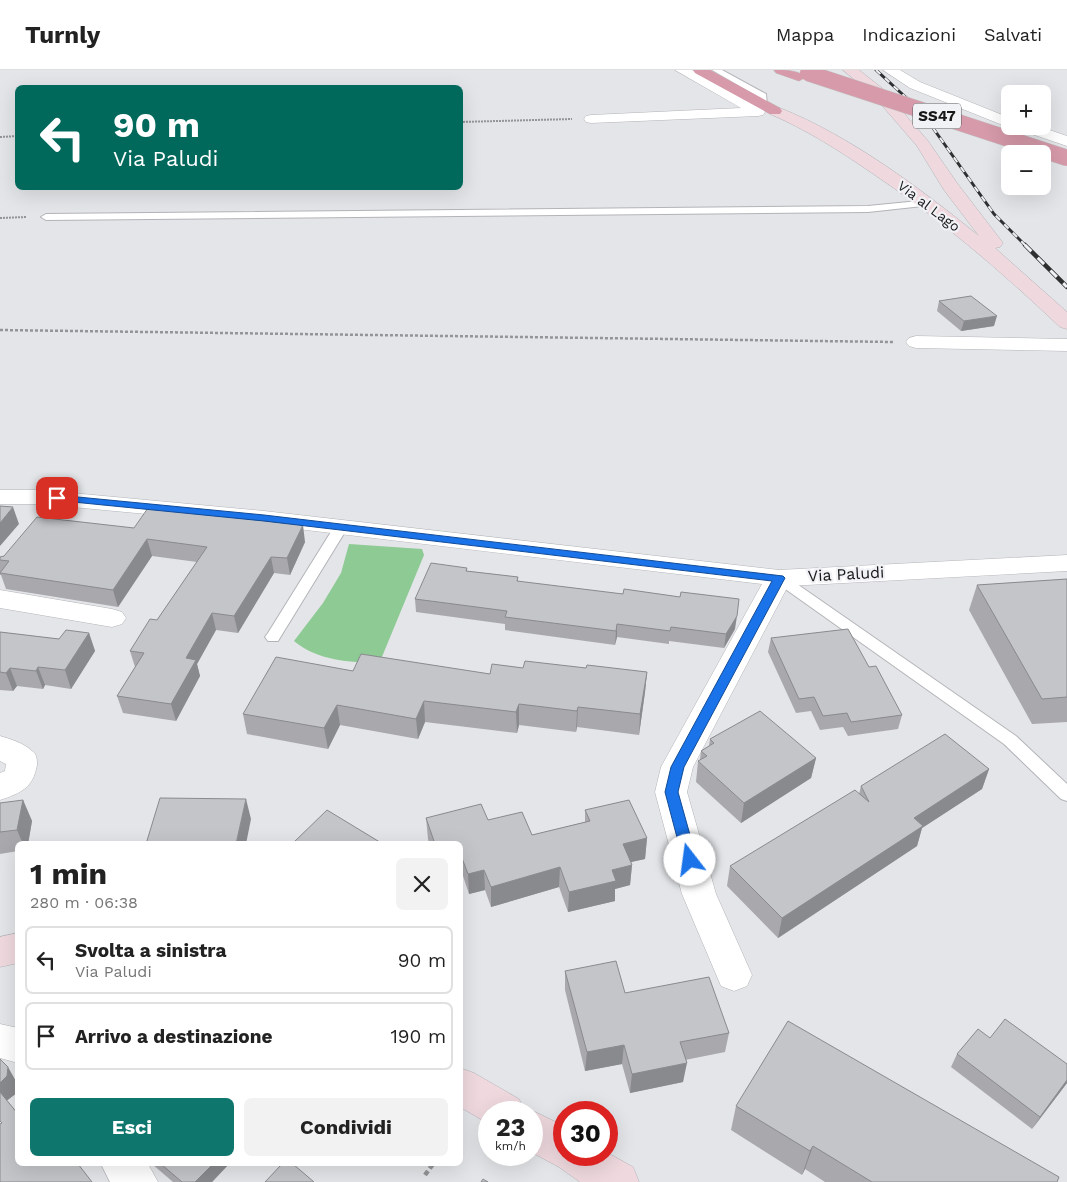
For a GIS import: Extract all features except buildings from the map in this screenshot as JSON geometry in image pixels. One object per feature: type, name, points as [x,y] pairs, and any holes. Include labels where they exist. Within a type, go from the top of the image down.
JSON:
[{"type":"highway","points":[[700,70],[765,109]]},
{"type":"highway","name":"SS47","points":[[781,70],[802,73],[1067,158]]},
{"type":"highway","name":"SS47","points":[[802,73],[1008,145]]},
{"type":"highway","points":[[1051,160],[1067,165]]},
{"type":"main road","points":[[850,70],[878,92],[923,144],[936,187],[1021,279]]},
{"type":"main road","name":"Via al Lago","points":[[765,109],[804,122],[910,190],[936,187],[1021,279],[1067,323]]},
{"type":"main road","points":[[0,952],[15,949]]},
{"type":"main road","points":[[463,1088],[486,1101]]},
{"type":"main road","points":[[592,1166],[618,1182]]},
{"type":"street","points":[[682,70],[765,109]]},
{"type":"street","points":[[890,70],[915,85],[1001,118]]},
{"type":"street","points":[[591,119],[765,109]]},
{"type":"street","points":[[1049,135],[1067,141]]},
{"type":"street","points":[[916,342],[1067,345]]},
{"type":"street","name":"Via Paludi","points":[[0,497],[57,498],[779,578],[1067,563]]},
{"type":"street","points":[[38,520],[57,498]]},
{"type":"street","points":[[734,975],[699,894],[671,792],[678,767],[779,578]]},
{"type":"street","points":[[0,599],[112,618]]},
{"type":"street","points":[[0,747],[22,759],[19,777],[0,788]]},
{"type":"street","points":[[0,1042],[15,1045]]},
{"type":"street","points":[[123,1166],[137,1182]]},
{"type":"lane","points":[[716,70],[763,96],[765,109]]},
{"type":"lane","points":[[46,217],[868,209],[936,187]]},
{"type":"lane","points":[[273,637],[341,528]]},
{"type":"lane","points":[[779,578],[1010,740],[1067,794]]},
{"type":"path","points":[[463,122],[591,119]]},
{"type":"path","points":[[0,137],[15,136]]},
{"type":"path","points":[[0,218],[46,217]]},
{"type":"path","points":[[0,330],[916,342]]},
{"type":"path","points":[[425,1175],[432,1166]]},
{"type":"green space","points":[[349,544],[422,549],[424,555],[379,664],[324,657],[294,641],[323,603],[341,573]]},
{"type":"railway","points":[[876,70],[912,103]]},
{"type":"railway","points":[[933,128],[994,214],[1067,287]]},
{"type":"route","points":[[57,498],[264,518],[779,578],[678,767],[671,792],[690,860]]}]
